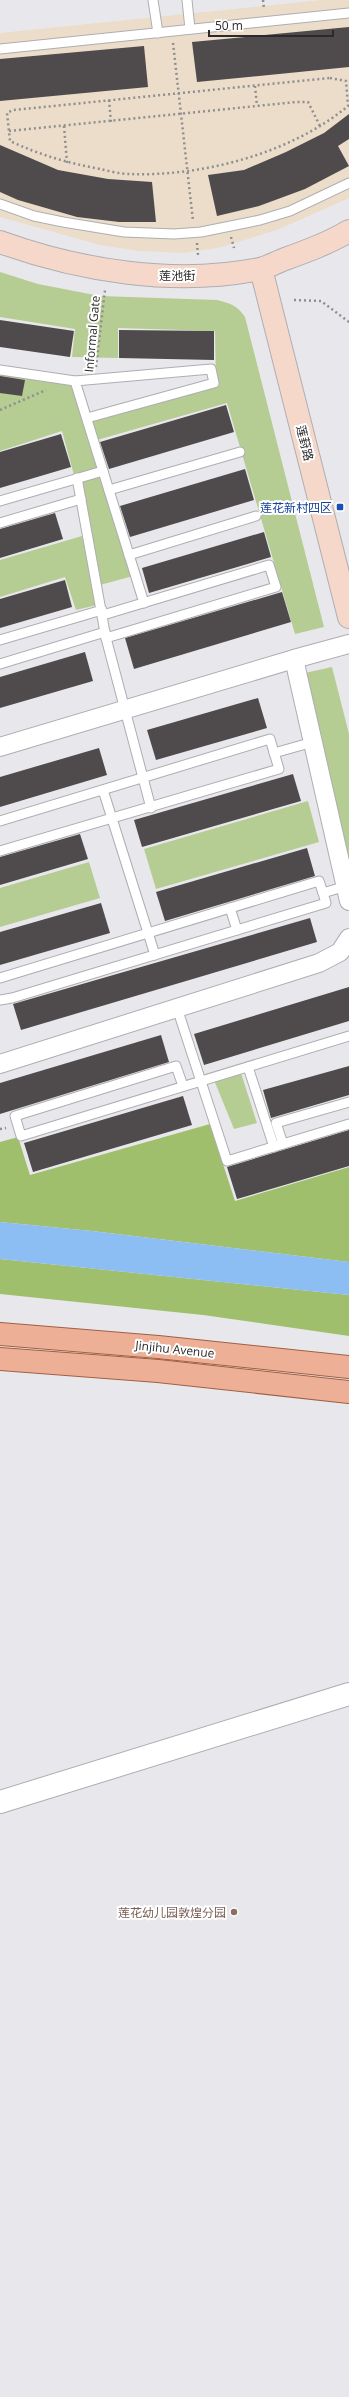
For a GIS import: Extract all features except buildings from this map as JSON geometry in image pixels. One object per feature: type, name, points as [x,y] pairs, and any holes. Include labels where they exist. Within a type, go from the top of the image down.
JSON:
[{"type":"main road","name":"莲池街","points":[[0,242],[79,265],[130,274],[202,275],[260,269],[329,242],[349,231]]},
{"type":"main road","name":"莲葑路","points":[[260,269],[349,617]]},
{"type":"main road","name":"Jinjihu Avenue","points":[[0,1334],[158,1347],[349,1368]]},
{"type":"main road","name":"Jinjihu Avenue","points":[[0,1359],[158,1372],[349,1392]]},
{"type":"street","points":[[0,747],[349,644]]},
{"type":"street","points":[[294,659],[347,893]]},
{"type":"street","points":[[0,1064],[319,963],[340,952],[349,938]]},
{"type":"street","points":[[0,1802],[349,1694]]},
{"type":"lane","points":[[154,0],[158,33]]},
{"type":"lane","points":[[187,0],[190,29]]},
{"type":"lane","points":[[0,49],[349,13]]},
{"type":"lane","points":[[0,204],[34,216],[119,231],[174,234],[195,232],[260,220],[290,211],[349,183]]},
{"type":"lane","points":[[0,370],[73,381],[212,369],[214,383],[87,418]]},
{"type":"lane","points":[[73,381],[87,418],[144,603]]},
{"type":"lane","points":[[109,490],[240,452]]},
{"type":"lane","points":[[0,501],[103,471]]},
{"type":"lane","points":[[77,478],[106,635],[124,710],[151,808]]},
{"type":"lane","points":[[0,524],[81,499]]},
{"type":"lane","points":[[129,555],[256,516]]},
{"type":"lane","points":[[0,640],[102,612],[144,603],[269,565],[276,587],[0,664]]},
{"type":"lane","points":[[0,821],[270,738],[280,769],[0,851]]},
{"type":"lane","points":[[274,753],[313,742]]},
{"type":"lane","points":[[103,790],[155,955]]},
{"type":"lane","points":[[0,978],[319,881],[326,903],[12,998],[0,1000]]},
{"type":"lane","points":[[323,893],[347,893]]},
{"type":"lane","points":[[230,908],[237,930]]},
{"type":"lane","points":[[177,1008],[228,1161],[349,1124]]},
{"type":"lane","points":[[183,1086],[176,1066],[15,1116],[21,1136],[349,1036]]},
{"type":"lane","points":[[248,1067],[278,1146]]},
{"type":"lane","points":[[278,1146],[276,1123],[349,1102]]},
{"type":"path","points":[[172,31],[186,170],[195,232]]},
{"type":"path","points":[[330,78],[346,81],[348,106],[320,126],[293,141],[253,157],[186,170],[128,174],[51,159],[10,141],[7,113],[13,110],[256,86],[330,78]]},
{"type":"path","points":[[256,86],[257,106]]},
{"type":"path","points":[[109,100],[112,122]]},
{"type":"path","points":[[9,131],[308,102],[320,126]]},
{"type":"path","points":[[64,126],[67,163]]},
{"type":"path","name":"Informal Gate","points":[[97,379],[96,364],[105,290]]},
{"type":"path","points":[[294,300],[321,301],[349,322]]},
{"type":"path","points":[[0,410],[73,381]]},
{"type":"shaded area","points":[[322,0],[349,0],[349,198],[277,230],[218,248],[183,253],[139,251],[100,245],[0,217],[0,33]]},
{"type":"green space","points":[[0,272],[38,284],[100,296],[217,300],[230,304],[240,310],[245,317],[324,627],[295,634],[227,403],[97,440],[91,419],[216,385],[215,331],[118,328],[118,358],[72,357],[75,329],[0,317]]},
{"type":"green space","points":[[0,374],[74,385],[100,468],[74,475],[62,431],[0,451]]},
{"type":"green space","points":[[102,475],[133,576],[100,585],[80,481]]},
{"type":"green space","points":[[82,536],[97,605],[76,610],[65,577],[0,597],[0,560]]},
{"type":"green space","points":[[332,667],[349,734],[349,870],[305,673]]},
{"type":"green space","points":[[308,801],[319,842],[156,889],[144,849]]},
{"type":"green space","points":[[89,862],[100,898],[0,927],[0,888]]},
{"type":"green space","points":[[241,1073],[257,1123],[234,1129],[214,1080]]},
{"type":"green space","points":[[210,1124],[235,1201],[349,1167],[349,1262],[92,1231],[0,1222],[0,1142],[18,1137],[30,1175]]},
{"type":"green space","points":[[0,1259],[349,1295],[349,1336],[203,1315],[0,1294]]},
{"type":"water","points":[[0,1222],[92,1231],[349,1262],[349,1295],[0,1259]]},
{"type":"place","name":"莲花新村四区","points":[[340,507]]},
{"type":"place","name":"莲花幼儿园敦煌分园","points":[[234,1912]]}]
